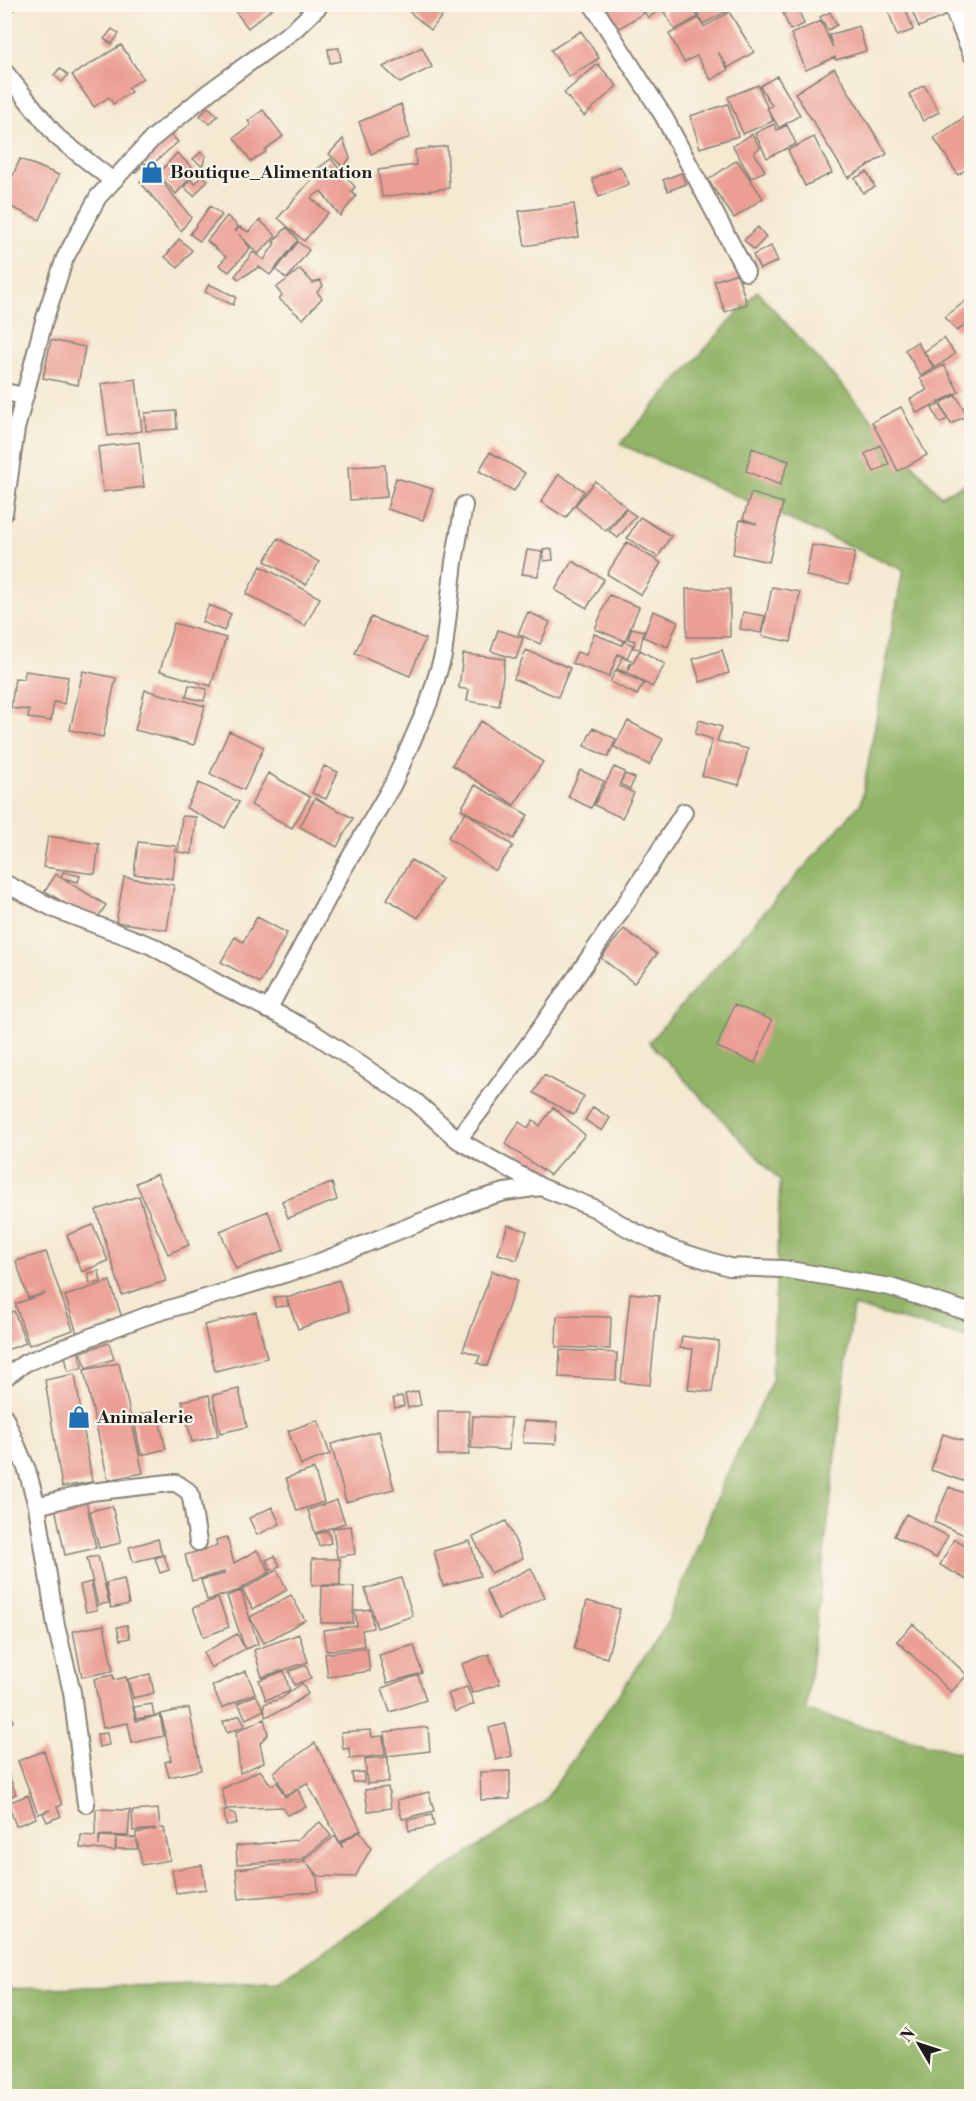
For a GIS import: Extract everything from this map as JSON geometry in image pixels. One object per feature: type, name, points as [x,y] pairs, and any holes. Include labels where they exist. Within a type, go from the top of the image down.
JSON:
[{"type":"street","points":[[4,513],[16,429],[44,321],[65,258],[98,197],[153,138],[209,92],[294,30],[321,4]]},
{"type":"street","points":[[592,4],[664,117],[746,272]]},
{"type":"street","points":[[951,4],[972,56]]},
{"type":"street","points":[[4,71],[57,136],[113,181]]},
{"type":"street","points":[[4,392],[25,396]]},
{"type":"street","points":[[268,1010],[341,873],[393,784],[429,702],[443,656],[454,562],[464,505]]},
{"type":"street","points":[[458,1140],[514,1066],[684,812]]},
{"type":"street","points":[[4,883],[57,910],[152,946],[309,1030],[416,1102],[458,1140],[541,1186],[594,1208],[631,1230],[672,1249],[729,1267],[783,1269],[890,1287],[972,1313]]},
{"type":"street","points":[[4,1378],[25,1363],[147,1316],[307,1267],[476,1200],[541,1186]]},
{"type":"street","points":[[4,1416],[27,1470],[37,1506],[56,1626],[72,1692],[86,1804]]},
{"type":"street","points":[[37,1506],[91,1492],[176,1483],[188,1491],[191,1497],[198,1542]]},
{"type":"green space","points":[[757,291],[941,496],[971,481],[971,1339],[853,1306],[806,1711],[971,1756],[971,2096],[5,2096],[4,1989],[278,1982],[543,1803],[666,1626],[725,1478],[772,1381],[780,1181],[649,1042],[861,803],[903,570],[620,444]]},
{"type":"building","points":[[4,4],[20,4],[4,18]]},
{"type":"building","points":[[235,4],[272,4],[274,7],[248,28],[232,7]]},
{"type":"building","points":[[400,4],[448,4],[450,6],[431,30]]},
{"type":"building","points":[[603,4],[638,4],[644,13],[618,29]]},
{"type":"building","points":[[640,4],[670,4],[648,18]]},
{"type":"building","points":[[678,4],[691,4],[698,17],[675,30],[664,12]]},
{"type":"building","points":[[886,4],[904,4],[913,30],[897,36]]},
{"type":"building","points":[[909,4],[942,4],[947,15],[919,27]]},
{"type":"building","points":[[693,5],[738,5],[703,24]]},
{"type":"building","points":[[798,8],[804,24],[790,30],[783,13]]},
{"type":"building","points":[[729,12],[754,52],[728,68],[718,52],[728,70],[711,80],[697,56],[684,62],[669,34],[699,18],[704,27]]},
{"type":"building","points":[[830,12],[837,25],[828,30],[820,17]]},
{"type":"building","points":[[821,21],[833,48],[829,35],[859,26],[866,51],[836,60],[835,57],[806,70],[791,34]]},
{"type":"building","points":[[112,29],[119,34],[112,44],[104,39]]},
{"type":"building","points":[[581,31],[599,58],[569,77],[551,50]]},
{"type":"building","points":[[121,45],[143,78],[128,88],[131,92],[113,104],[109,97],[94,107],[72,75]]},
{"type":"building","points":[[422,47],[432,67],[400,83],[383,67]]},
{"type":"building","points":[[339,48],[341,61],[330,63],[328,49]]},
{"type":"building","points":[[598,64],[617,86],[584,116],[564,93]]},
{"type":"building","points":[[60,68],[68,75],[62,82],[54,75]]},
{"type":"building","points":[[834,68],[887,154],[848,178],[795,93]]},
{"type":"building","points":[[777,76],[800,115],[779,128],[767,108],[772,106],[760,86]]},
{"type":"building","points":[[758,85],[773,121],[743,134],[728,97]]},
{"type":"building","points":[[924,85],[939,112],[923,121],[909,94]]},
{"type":"building","points":[[401,104],[410,137],[371,154],[359,122]]},
{"type":"building","points":[[728,104],[738,136],[700,148],[690,116]]},
{"type":"building","points":[[208,107],[218,115],[210,124],[200,116]]},
{"type":"building","points":[[263,110],[283,136],[265,150],[266,152],[251,161],[234,138],[251,125],[248,121]]},
{"type":"building","points":[[972,112],[972,165],[958,175],[934,138]]},
{"type":"building","points":[[774,124],[777,130],[787,125],[796,144],[767,158],[755,133]]},
{"type":"building","points":[[167,130],[178,142],[149,167],[145,163],[135,173],[130,168]]},
{"type":"building","points":[[752,134],[760,148],[754,152],[765,171],[751,178],[733,146]]},
{"type":"building","points":[[814,137],[832,173],[805,186],[788,150]]},
{"type":"building","points":[[343,139],[350,158],[343,167],[329,154]]},
{"type":"building","points":[[447,146],[449,188],[382,197],[378,170],[416,165],[415,150]]},
{"type":"building","points":[[201,152],[206,156],[202,166],[193,159]]},
{"type":"building","points":[[177,153],[196,171],[176,194],[158,174]]},
{"type":"building","points":[[20,159],[59,175],[40,220],[4,204],[4,196]]},
{"type":"building","points":[[331,159],[355,187],[351,192],[356,196],[340,216],[321,191],[311,198],[328,213],[304,241],[278,218],[312,179],[309,175]]},
{"type":"building","points":[[737,160],[763,198],[734,218],[708,180]]},
{"type":"building","points":[[620,166],[629,184],[599,197],[592,179]]},
{"type":"building","points":[[151,168],[191,217],[181,231],[140,182]]},
{"type":"building","points":[[867,172],[875,187],[863,193],[855,178]]},
{"type":"building","points":[[681,173],[686,184],[668,191],[663,180]]},
{"type":"building","points":[[202,175],[208,180],[194,196],[184,187],[190,179],[195,184]]},
{"type":"building","points":[[574,204],[579,237],[525,246],[519,211]]},
{"type":"building","points":[[210,206],[222,215],[200,241],[190,234]]},
{"type":"building","points":[[227,216],[238,226],[235,232],[240,227],[248,232],[260,220],[276,236],[258,254],[239,234],[250,248],[229,272],[219,265],[226,257],[207,241]]},
{"type":"building","points":[[287,227],[298,240],[270,275],[259,267],[239,279],[235,276],[253,252],[264,260],[275,243],[273,242]]},
{"type":"building","points":[[758,227],[766,237],[754,250],[744,240]]},
{"type":"building","points":[[179,239],[192,250],[178,268],[165,257]]},
{"type":"building","points":[[298,242],[309,250],[287,279],[276,270]]},
{"type":"building","points":[[771,246],[778,261],[760,269],[753,255]]},
{"type":"building","points":[[300,269],[313,283],[320,280],[323,286],[317,292],[322,298],[303,319],[279,299],[282,295],[276,288]]},
{"type":"building","points":[[737,273],[747,304],[725,312],[714,281]]},
{"type":"building","points":[[209,284],[236,297],[233,305],[205,292]]},
{"type":"building","points":[[972,296],[972,320],[957,331],[945,317]]},
{"type":"building","points":[[944,338],[955,354],[935,368],[924,352]]},
{"type":"building","points":[[51,340],[85,347],[78,385],[43,378]]},
{"type":"building","points":[[917,342],[934,368],[921,376],[905,350]]},
{"type":"building","points":[[944,365],[959,392],[917,413],[910,399],[927,390],[920,378]]},
{"type":"building","points":[[136,379],[142,431],[108,436],[101,384]]},
{"type":"building","points":[[956,395],[967,415],[951,424],[940,403]]},
{"type":"building","points":[[940,404],[947,419],[940,423],[932,408]]},
{"type":"building","points":[[901,407],[927,455],[898,471],[872,422]]},
{"type":"building","points":[[176,411],[177,429],[146,431],[145,413]]},
{"type":"building","points":[[139,442],[144,487],[103,492],[98,447]]},
{"type":"building","points":[[880,445],[889,464],[874,472],[865,454]]},
{"type":"building","points":[[752,448],[789,461],[780,485],[746,471]]},
{"type":"building","points":[[490,452],[525,473],[514,491],[479,471]]},
{"type":"building","points":[[385,465],[387,497],[350,500],[348,467]]},
{"type":"building","points":[[559,474],[584,491],[566,518],[541,502]]},
{"type":"building","points":[[396,478],[433,489],[423,520],[387,509]]},
{"type":"building","points":[[595,481],[626,507],[606,531],[575,506]]},
{"type":"building","points":[[751,493],[783,503],[769,562],[733,554],[740,520],[757,524],[743,519]]},
{"type":"building","points":[[626,509],[636,516],[618,538],[609,531]]},
{"type":"building","points":[[640,517],[671,536],[658,557],[627,538]]},
{"type":"building","points":[[278,538],[319,562],[306,585],[265,561]]},
{"type":"building","points":[[627,542],[661,563],[641,595],[607,574]]},
{"type":"building","points":[[812,545],[855,552],[849,584],[806,576]]},
{"type":"building","points":[[552,549],[553,560],[544,561],[543,550]]},
{"type":"building","points":[[527,550],[542,552],[538,576],[522,574]]},
{"type":"building","points":[[572,561],[604,579],[587,608],[555,590]]},
{"type":"building","points":[[261,566],[320,598],[305,626],[246,594]]},
{"type":"building","points":[[772,587],[800,592],[791,642],[762,636]]},
{"type":"building","points":[[686,589],[730,589],[730,637],[687,637]]},
{"type":"building","points":[[609,595],[639,607],[625,641],[595,629]]},
{"type":"building","points":[[209,605],[231,614],[224,631],[202,622]]},
{"type":"building","points":[[653,611],[678,621],[668,647],[643,637]]},
{"type":"building","points":[[528,612],[550,622],[540,644],[518,634]]},
{"type":"building","points":[[743,612],[765,616],[761,633],[740,629]]},
{"type":"building","points":[[371,617],[425,639],[410,676],[355,653]]},
{"type":"building","points":[[174,623],[226,638],[211,686],[160,671]]},
{"type":"building","points":[[632,628],[644,631],[640,649],[633,648],[635,641],[628,639]]},
{"type":"building","points":[[498,630],[523,638],[516,659],[491,651]]},
{"type":"building","points":[[594,634],[622,645],[624,641],[633,645],[627,658],[618,654],[609,677],[572,663],[577,652],[586,655]]},
{"type":"building","points":[[526,650],[570,668],[558,697],[514,679]]},
{"type":"building","points":[[640,650],[665,664],[652,687],[627,672]]},
{"type":"building","points":[[722,650],[729,673],[700,682],[693,659]]},
{"type":"building","points":[[463,654],[505,659],[499,706],[467,701],[469,690],[459,688]]},
{"type":"building","points":[[622,657],[631,660],[627,673],[617,669]]},
{"type":"building","points":[[616,670],[644,683],[637,695],[610,682]]},
{"type":"building","points":[[25,671],[68,677],[64,704],[54,702],[51,721],[28,718],[29,710],[11,708],[15,678],[24,679]]},
{"type":"building","points":[[83,671],[116,678],[103,737],[70,730]]},
{"type":"building","points":[[189,685],[207,689],[204,701],[186,697]]},
{"type":"building","points":[[145,690],[205,706],[194,745],[135,730]]},
{"type":"building","points":[[699,720],[722,727],[717,741],[748,749],[739,785],[702,776],[712,739],[695,734]]},
{"type":"building","points":[[481,721],[543,762],[514,805],[452,765]]},
{"type":"building","points":[[628,721],[663,739],[649,765],[614,747]]},
{"type":"building","points":[[593,728],[616,739],[608,757],[584,746]]},
{"type":"building","points":[[229,731],[264,747],[244,790],[210,774]]},
{"type":"building","points":[[324,766],[338,772],[326,799],[312,793]]},
{"type":"building","points":[[614,767],[625,772],[619,786],[634,793],[622,818],[594,805]]},
{"type":"building","points":[[580,770],[604,781],[591,808],[568,797]]},
{"type":"building","points":[[268,773],[310,797],[292,828],[251,805]]},
{"type":"building","points":[[625,774],[635,778],[630,789],[620,784]]},
{"type":"building","points":[[199,783],[239,802],[225,828],[186,808]]},
{"type":"building","points":[[475,785],[528,815],[514,839],[461,809]]},
{"type":"building","points":[[315,798],[353,818],[337,847],[300,827]]},
{"type":"building","points":[[466,812],[513,846],[495,871],[448,837]]},
{"type":"building","points":[[182,816],[196,817],[192,854],[178,852]]},
{"type":"building","points":[[48,836],[99,844],[95,874],[43,867]]},
{"type":"building","points":[[138,842],[176,846],[173,879],[134,874]]},
{"type":"building","points":[[411,860],[442,879],[418,918],[387,899]]},
{"type":"building","points":[[63,872],[80,876],[78,882],[62,878],[106,905],[95,922],[45,891],[56,874],[61,878]]},
{"type":"building","points":[[124,877],[174,885],[167,930],[116,922]]},
{"type":"building","points":[[257,917],[287,933],[260,983],[221,962],[235,937],[243,942]]},
{"type":"building","points":[[624,929],[657,954],[634,983],[601,958]]},
{"type":"building","points":[[734,1005],[772,1020],[755,1063],[717,1047]]},
{"type":"building","points":[[544,1075],[584,1096],[574,1115],[534,1093]]},
{"type":"building","points":[[553,1107],[585,1135],[550,1175],[505,1144],[519,1122],[528,1128],[533,1120],[540,1126]]},
{"type":"building","points":[[593,1107],[610,1118],[602,1131],[585,1120]]},
{"type":"building","points":[[157,1174],[189,1245],[168,1254],[136,1183]]},
{"type":"building","points":[[332,1183],[337,1200],[288,1218],[282,1201]]},
{"type":"building","points":[[139,1196],[166,1281],[122,1295],[96,1210]]},
{"type":"building","points":[[268,1211],[284,1250],[236,1269],[220,1231]]},
{"type":"building","points":[[93,1225],[108,1261],[82,1272],[67,1235]]},
{"type":"building","points":[[508,1225],[527,1231],[517,1260],[498,1254]]},
{"type":"building","points":[[46,1252],[73,1330],[29,1345],[15,1304],[46,1293],[28,1298],[16,1261]]},
{"type":"building","points":[[99,1271],[101,1282],[90,1284],[88,1273]]},
{"type":"building","points":[[492,1271],[518,1280],[487,1366],[477,1363],[480,1356],[463,1350]]},
{"type":"building","points":[[339,1280],[349,1311],[298,1329],[287,1299],[288,1306],[275,1307],[274,1297],[287,1296],[287,1298]]},
{"type":"building","points":[[110,1281],[122,1318],[77,1333],[65,1296]]},
{"type":"building","points":[[630,1293],[659,1296],[650,1385],[621,1382]]},
{"type":"building","points":[[14,1311],[26,1343],[4,1351],[4,1315]]},
{"type":"building","points":[[256,1312],[267,1358],[215,1371],[204,1325]]},
{"type":"building","points":[[557,1316],[611,1317],[610,1349],[556,1347]]},
{"type":"building","points":[[682,1336],[719,1341],[712,1392],[688,1390],[693,1349],[680,1348]]},
{"type":"building","points":[[109,1343],[114,1359],[86,1368],[81,1352]]},
{"type":"building","points":[[560,1350],[617,1353],[616,1380],[559,1377]]},
{"type":"building","points":[[79,1352],[82,1368],[68,1371],[65,1355]]},
{"type":"building","points":[[119,1363],[143,1473],[108,1480],[84,1370]]},
{"type":"building","points":[[75,1374],[92,1482],[62,1487],[45,1380]]},
{"type":"building","points":[[239,1389],[247,1427],[220,1433],[213,1395]]},
{"type":"building","points":[[418,1391],[421,1405],[408,1408],[405,1394]]},
{"type":"building","points":[[209,1395],[218,1436],[192,1442],[182,1401]]},
{"type":"building","points":[[402,1396],[404,1406],[395,1408],[393,1398]]},
{"type":"building","points":[[157,1411],[166,1449],[141,1455],[133,1416]]},
{"type":"building","points":[[438,1411],[469,1411],[469,1455],[438,1455]]},
{"type":"building","points":[[473,1416],[511,1418],[509,1450],[471,1448]]},
{"type":"building","points":[[318,1420],[330,1454],[301,1465],[288,1431]]},
{"type":"building","points":[[524,1421],[557,1422],[556,1444],[523,1443]]},
{"type":"building","points":[[379,1431],[394,1489],[346,1502],[331,1444]]},
{"type":"building","points":[[943,1434],[972,1444],[972,1458],[963,1481],[931,1470]]},
{"type":"building","points":[[314,1469],[324,1502],[297,1511],[286,1478]]},
{"type":"building","points":[[949,1487],[972,1496],[972,1538],[934,1522]]},
{"type":"building","points":[[86,1500],[96,1548],[65,1555],[55,1507]]},
{"type":"building","points":[[337,1500],[345,1523],[315,1533],[308,1510]]},
{"type":"building","points":[[112,1506],[121,1543],[99,1548],[90,1511]]},
{"type":"building","points":[[272,1507],[280,1524],[257,1535],[249,1518]]},
{"type":"building","points":[[906,1514],[948,1536],[936,1558],[894,1536]]},
{"type":"building","points":[[506,1521],[523,1558],[491,1573],[473,1537]]},
{"type":"building","points":[[351,1526],[355,1554],[337,1557],[333,1528]]},
{"type":"building","points":[[328,1531],[331,1543],[319,1546],[316,1534]]},
{"type":"building","points":[[227,1537],[234,1563],[257,1550],[270,1572],[240,1590],[207,1600],[201,1580],[224,1574],[224,1572],[192,1581],[185,1555],[217,1546],[216,1540]]},
{"type":"building","points":[[158,1539],[162,1555],[133,1562],[129,1547]]},
{"type":"building","points":[[954,1539],[972,1549],[972,1583],[940,1565]]},
{"type":"building","points":[[470,1541],[480,1576],[443,1586],[434,1551]]},
{"type":"building","points":[[164,1555],[169,1570],[160,1573],[155,1558]]},
{"type":"building","points":[[98,1556],[109,1603],[98,1605],[87,1558]]},
{"type":"building","points":[[275,1556],[280,1566],[271,1570],[266,1560]]},
{"type":"building","points":[[312,1559],[340,1559],[340,1585],[312,1585]]},
{"type":"building","points":[[531,1568],[545,1597],[499,1619],[486,1590]]},
{"type":"building","points":[[277,1570],[287,1590],[253,1609],[242,1590]]},
{"type":"building","points":[[401,1578],[413,1616],[377,1628],[365,1589]]},
{"type":"building","points":[[124,1579],[129,1604],[111,1608],[106,1583]]},
{"type":"building","points":[[91,1582],[97,1610],[86,1612],[80,1585]]},
{"type":"building","points":[[322,1586],[354,1587],[353,1623],[321,1623]]},
{"type":"building","points":[[241,1591],[258,1644],[245,1649],[227,1596]]},
{"type":"building","points":[[291,1595],[305,1620],[264,1643],[250,1617]]},
{"type":"building","points":[[218,1598],[229,1627],[204,1637],[193,1608]]},
{"type":"building","points":[[587,1601],[620,1609],[607,1658],[574,1649]]},
{"type":"building","points":[[371,1609],[373,1628],[362,1630],[364,1646],[326,1651],[323,1630],[357,1626],[355,1611]]},
{"type":"building","points":[[913,1624],[967,1675],[951,1692],[897,1641]]},
{"type":"building","points":[[104,1625],[113,1671],[82,1677],[73,1631]]},
{"type":"building","points":[[127,1625],[130,1638],[120,1640],[117,1627]]},
{"type":"building","points":[[237,1634],[245,1649],[211,1668],[203,1653]]},
{"type":"building","points":[[299,1634],[308,1662],[262,1677],[254,1650]]},
{"type":"building","points":[[414,1645],[422,1673],[387,1683],[379,1655]]},
{"type":"building","points":[[367,1648],[370,1671],[328,1677],[325,1654]]},
{"type":"building","points":[[489,1654],[500,1684],[472,1693],[462,1664]]},
{"type":"building","points":[[306,1665],[311,1678],[294,1685],[289,1671]]},
{"type":"building","points":[[246,1671],[255,1693],[222,1708],[212,1686]]},
{"type":"building","points":[[284,1671],[290,1691],[266,1700],[259,1680]]},
{"type":"building","points":[[150,1674],[154,1693],[133,1698],[128,1679]]},
{"type":"building","points":[[113,1675],[114,1680],[126,1677],[136,1721],[160,1715],[164,1736],[132,1743],[128,1723],[103,1728],[94,1679]]},
{"type":"building","points":[[418,1675],[426,1700],[390,1712],[382,1688]]},
{"type":"building","points":[[302,1683],[308,1694],[285,1709],[265,1717],[264,1704],[282,1698]]},
{"type":"building","points":[[467,1687],[474,1704],[455,1712],[448,1694]]},
{"type":"building","points":[[7,1695],[13,1722],[4,1723],[4,1696]]},
{"type":"building","points":[[256,1695],[264,1710],[246,1719],[238,1703]]},
{"type":"building","points":[[152,1704],[154,1716],[136,1719],[134,1707]]},
{"type":"building","points":[[189,1708],[201,1770],[169,1777],[165,1762],[171,1760],[161,1714]]},
{"type":"building","points":[[240,1715],[245,1726],[227,1733],[223,1722]]},
{"type":"building","points":[[264,1719],[268,1734],[260,1743],[264,1762],[240,1773],[236,1732]]},
{"type":"building","points":[[505,1724],[512,1756],[496,1760],[489,1728]]},
{"type":"building","points":[[428,1727],[430,1751],[387,1756],[384,1732]]},
{"type":"building","points":[[371,1730],[372,1737],[383,1736],[385,1755],[350,1759],[349,1748],[343,1749],[341,1732]]},
{"type":"building","points":[[107,1733],[109,1745],[99,1747],[97,1734]]},
{"type":"building","points":[[315,1743],[361,1830],[340,1842],[307,1783],[285,1795],[274,1772]]},
{"type":"building","points":[[44,1751],[62,1805],[57,1807],[61,1816],[47,1822],[43,1813],[50,1810],[38,1814],[18,1761]]},
{"type":"building","points":[[388,1757],[389,1782],[367,1784],[365,1759]]},
{"type":"building","points":[[4,1762],[16,1794],[4,1799]]},
{"type":"building","points":[[260,1770],[271,1785],[277,1782],[285,1797],[298,1790],[306,1807],[287,1815],[283,1807],[226,1809],[222,1789]]},
{"type":"building","points":[[510,1771],[510,1799],[481,1800],[480,1772]]},
{"type":"building","points":[[364,1772],[364,1782],[353,1782],[352,1773]]},
{"type":"building","points":[[388,1787],[391,1808],[368,1811],[365,1790]]},
{"type":"building","points":[[429,1792],[434,1811],[402,1819],[397,1800]]},
{"type":"building","points":[[28,1795],[36,1818],[16,1826],[8,1803]]},
{"type":"building","points":[[96,1809],[130,1810],[128,1836],[99,1835],[99,1846],[100,1836],[136,1838],[136,1833],[157,1829],[133,1831],[132,1811],[158,1809],[160,1828],[164,1828],[170,1860],[142,1865],[137,1839],[137,1849],[116,1849],[116,1838],[115,1851],[80,1848],[81,1835],[95,1836]]},
{"type":"building","points":[[224,1810],[235,1814],[237,1824],[226,1825]]},
{"type":"building","points":[[432,1815],[434,1826],[409,1831],[407,1820]]},
{"type":"building","points":[[320,1822],[331,1836],[301,1860],[237,1864],[236,1846],[296,1840]]},
{"type":"building","points":[[360,1831],[371,1848],[355,1877],[319,1876],[308,1864],[317,1876],[318,1891],[239,1899],[236,1869],[306,1862],[304,1860],[335,1836],[343,1848],[341,1843]]},
{"type":"building","points":[[202,1865],[206,1889],[176,1893],[172,1870]]},
{"type":"place","name":"Boutique_Alimentation","points":[[152,172]]},
{"type":"place","name":"Animalerie","points":[[79,1417]]}]
